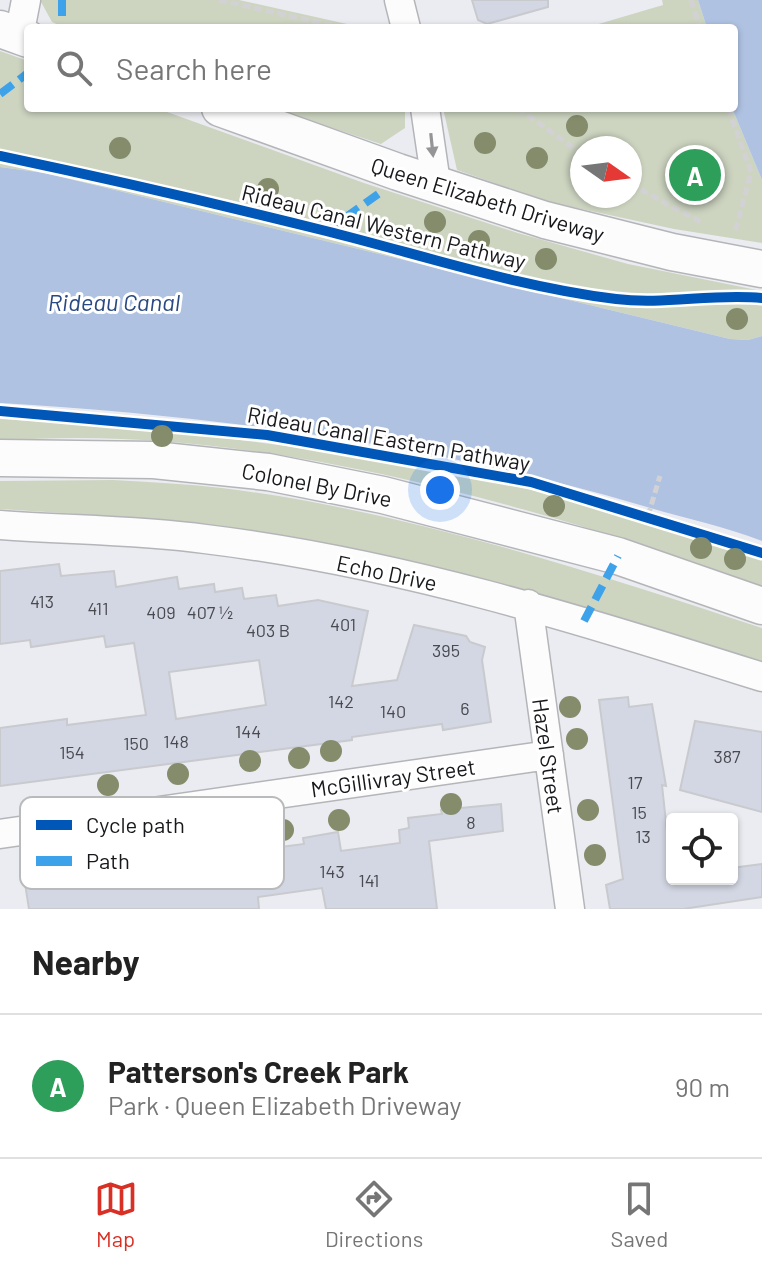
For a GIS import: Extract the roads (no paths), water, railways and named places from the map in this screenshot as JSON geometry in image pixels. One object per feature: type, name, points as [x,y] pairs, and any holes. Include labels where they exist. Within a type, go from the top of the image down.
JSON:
[{"type":"main road","name":"Queen Elizabeth Driveway","points":[[232,112],[545,220],[672,252],[755,254]]},
{"type":"main road","name":"Colonel By Drive","points":[[0,458],[154,460],[268,472],[383,495],[618,556],[762,606]]},
{"type":"street","points":[[16,34],[26,0]]},
{"type":"street","points":[[399,0],[405,24]]},
{"type":"street","points":[[426,112],[436,183]]},
{"type":"street","name":"Echo Drive","points":[[0,525],[203,538],[310,555],[528,604],[762,677]]},
{"type":"street","name":"Hazel Street","points":[[528,604],[570,909]]},
{"type":"street","name":"McGillivray Street","points":[[257,797],[549,755]]},
{"type":"street","name":"McGillivray Street","points":[[0,834],[20,831]]},
{"type":"water","points":[[698,0],[762,0],[762,180],[734,112],[738,112],[738,24],[706,24]]},
{"type":"water","name":"Rideau Canal","points":[[0,167],[45,173],[730,339],[748,340],[762,336],[762,541],[561,484],[403,449],[243,425],[0,403]]},
{"type":"place","name":"Patterson's Creek Park","points":[[695,175]]}]
